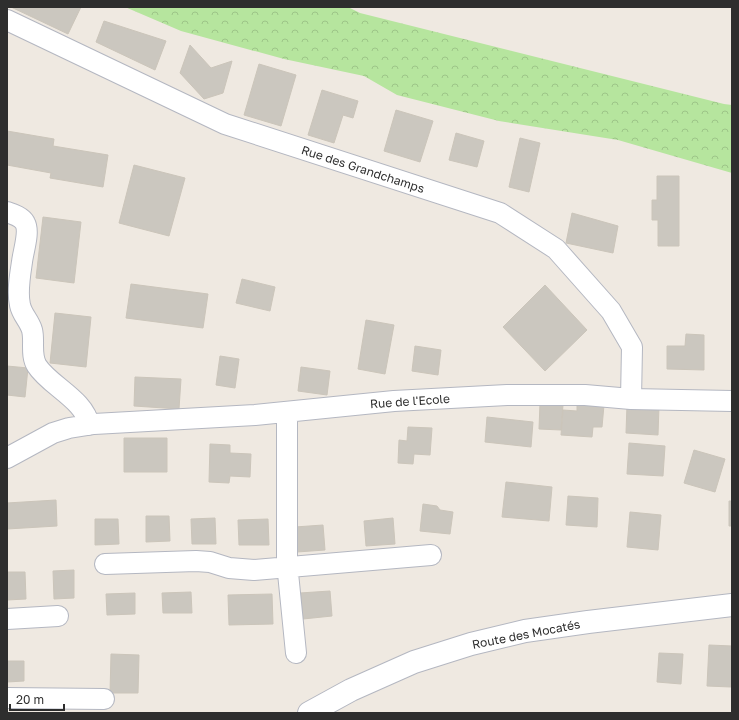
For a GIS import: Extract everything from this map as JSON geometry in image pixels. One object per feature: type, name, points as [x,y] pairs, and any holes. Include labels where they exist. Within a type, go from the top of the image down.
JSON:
[{"type":"street","name":"Rue des Grandchamps","points":[[7,20],[226,124],[500,213],[556,249],[610,310],[632,347],[631,399]]},
{"type":"street","points":[[7,212],[23,219],[26,224],[27,233],[19,289],[22,313],[32,329],[35,361],[37,366],[81,408],[89,425]]},
{"type":"street","name":"Rue de l'Ecole","points":[[7,458],[54,433],[69,428],[89,425],[255,415],[394,402],[507,395],[585,395],[631,399],[732,401]]},
{"type":"street","points":[[287,412],[287,568],[296,653]]},
{"type":"street","points":[[105,564],[196,561],[210,562],[229,568],[243,570],[287,568],[431,555]]},
{"type":"street","name":"Route des Mocatés","points":[[309,713],[352,690],[414,662],[471,644],[525,631],[732,605]]},
{"type":"street","points":[[7,620],[58,616]]},
{"type":"street","points":[[7,698],[104,699]]},
{"type":"green space","points":[[125,7],[348,7],[360,13],[732,105],[732,173],[618,140],[499,121],[397,95],[364,76],[284,59],[181,31]]},
{"type":"building","points":[[11,7],[81,7],[68,34]]},
{"type":"building","points":[[104,21],[166,41],[155,70],[96,42]]},
{"type":"building","points":[[190,45],[211,68],[232,61],[223,93],[204,99],[180,73]]},
{"type":"building","points":[[259,64],[296,75],[281,126],[244,115]]},
{"type":"building","points":[[322,90],[358,101],[353,118],[343,115],[334,143],[308,135]]},
{"type":"building","points":[[396,110],[433,121],[420,162],[384,151]]},
{"type":"building","points":[[7,131],[54,139],[53,146],[108,155],[103,187],[50,178],[51,173],[7,165]]},
{"type":"building","points":[[456,133],[484,141],[477,167],[449,160]]},
{"type":"building","points":[[520,138],[540,143],[529,192],[509,187]]},
{"type":"building","points":[[134,165],[185,178],[169,236],[119,223]]},
{"type":"building","points":[[657,176],[679,176],[679,246],[658,246],[658,220],[652,220],[652,200],[657,200]]},
{"type":"building","points":[[572,213],[618,226],[613,253],[566,243]]},
{"type":"building","points":[[43,217],[81,222],[74,283],[36,278]]},
{"type":"building","points":[[242,279],[275,287],[270,311],[236,303]]},
{"type":"building","points":[[131,284],[208,294],[203,328],[126,318]]},
{"type":"building","points":[[545,285],[587,330],[545,371],[503,327]]},
{"type":"building","points":[[55,313],[91,317],[86,367],[50,363]]},
{"type":"building","points":[[366,320],[394,325],[385,374],[358,369]]},
{"type":"building","points":[[686,334],[704,335],[704,370],[667,369],[667,346],[685,346]]},
{"type":"building","points":[[415,346],[441,350],[438,375],[412,371]]},
{"type":"building","points":[[220,356],[239,359],[235,388],[216,385]]},
{"type":"building","points":[[7,366],[28,368],[25,397],[7,395]]},
{"type":"building","points":[[301,367],[330,371],[327,395],[298,391]]},
{"type":"building","points":[[135,377],[181,379],[179,409],[134,406]]},
{"type":"building","points":[[540,403],[563,405],[561,430],[539,429]]},
{"type":"building","points":[[577,403],[604,405],[602,427],[593,427],[592,437],[561,435],[563,410],[577,411]]},
{"type":"building","points":[[627,405],[659,406],[658,435],[626,433]]},
{"type":"building","points":[[487,417],[533,422],[531,447],[485,442]]},
{"type":"building","points":[[408,427],[432,428],[430,455],[414,454],[413,464],[398,463],[399,440],[407,441]]},
{"type":"building","points":[[124,438],[167,438],[167,472],[124,472]]},
{"type":"building","points":[[629,443],[665,446],[663,476],[627,474]]},
{"type":"building","points":[[210,444],[230,445],[230,453],[251,454],[250,477],[230,476],[229,483],[209,482]]},
{"type":"building","points":[[694,450],[725,459],[715,492],[684,483]]},
{"type":"building","points":[[506,482],[552,487],[549,521],[502,517]]},
{"type":"building","points":[[568,496],[598,498],[597,527],[566,525]]},
{"type":"building","points":[[56,500],[57,526],[7,529],[7,503]]},
{"type":"building","points":[[729,501],[732,501],[732,526],[729,526]]},
{"type":"building","points":[[423,504],[437,506],[440,510],[453,512],[450,534],[420,531]]},
{"type":"building","points":[[630,512],[661,515],[658,550],[627,547]]},
{"type":"building","points":[[146,516],[169,516],[170,541],[146,542]]},
{"type":"building","points":[[215,518],[216,544],[192,544],[191,519]]},
{"type":"building","points":[[393,518],[395,544],[366,546],[364,521]]},
{"type":"building","points":[[95,519],[118,519],[119,544],[95,545]]},
{"type":"building","points":[[268,519],[269,545],[239,545],[238,520]]},
{"type":"building","points":[[323,525],[325,550],[297,552],[295,527]]},
{"type":"building","points":[[74,570],[74,598],[54,599],[53,571]]},
{"type":"building","points":[[7,572],[25,572],[26,599],[7,600]]},
{"type":"building","points":[[330,591],[332,616],[303,619],[300,593]]},
{"type":"building","points":[[191,592],[192,613],[163,613],[162,593]]},
{"type":"building","points":[[135,593],[135,614],[107,615],[106,594]]},
{"type":"building","points":[[272,594],[273,624],[229,625],[228,595]]},
{"type":"building","points":[[709,645],[732,646],[731,687],[707,686]]},
{"type":"building","points":[[659,653],[683,654],[681,684],[657,682]]},
{"type":"building","points":[[111,654],[139,655],[138,693],[110,693]]},
{"type":"building","points":[[7,661],[24,661],[24,681],[7,682]]}]
